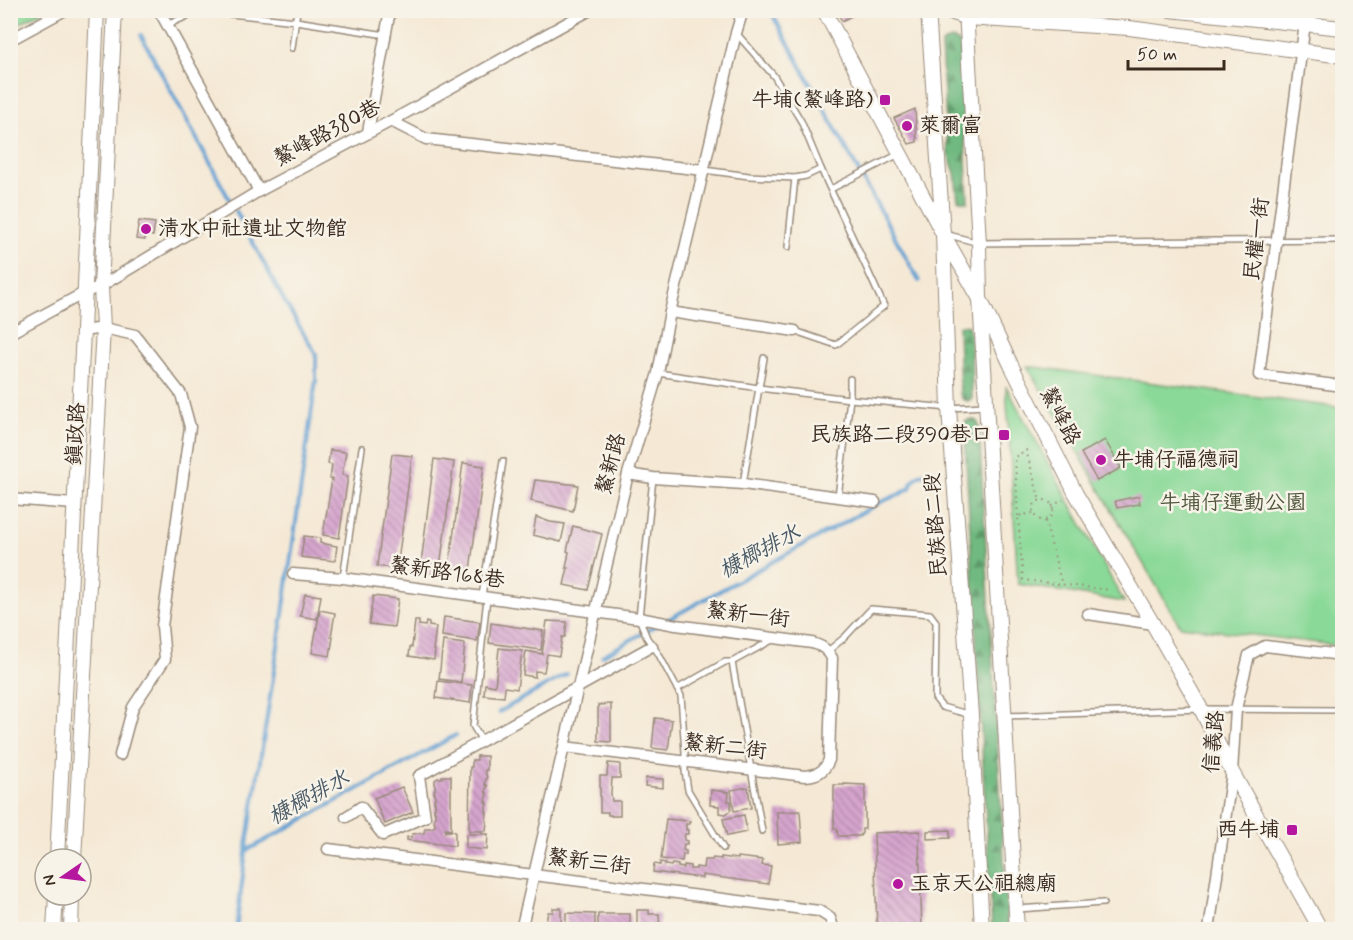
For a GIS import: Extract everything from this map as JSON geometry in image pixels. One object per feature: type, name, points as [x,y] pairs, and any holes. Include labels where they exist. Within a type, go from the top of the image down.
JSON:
[{"type":"street","points":[[10,40],[65,10]]},
{"type":"street","name":"鎮政路","points":[[58,847],[97,10]]},
{"type":"street","name":"鎮政路","points":[[75,847],[103,328],[101,286],[116,10]]},
{"type":"street","points":[[159,10],[259,191]]},
{"type":"street","points":[[368,132],[390,10]]},
{"type":"street","name":"鰲峰路380巷","points":[[10,333],[101,286],[259,191],[590,10]]},
{"type":"street","name":"鰲新路","points":[[521,930],[628,474],[658,373],[670,312],[742,10]]},
{"type":"street","name":"鰲峰路","points":[[824,10],[980,299],[1076,494],[1154,624],[1201,709],[1232,772],[1321,930]]},
{"type":"street","name":"民族路二段","points":[[928,10],[944,234],[949,408],[982,930]]},
{"type":"street","points":[[946,10],[966,14],[1129,28],[1342,56]]},
{"type":"street","points":[[1170,10],[1342,28]]},
{"type":"street","points":[[966,14],[980,243],[980,299],[1017,930]]},
{"type":"street","name":"民權一街","points":[[1305,24],[1259,375],[1342,386]]},
{"type":"street","points":[[391,120],[426,139],[704,170]]},
{"type":"street","points":[[670,312],[795,331]]},
{"type":"street","points":[[83,331],[103,328],[135,335],[181,394],[190,427],[162,626],[165,659],[133,707],[120,755]]},
{"type":"street","points":[[628,474],[653,478],[742,484],[874,502]]},
{"type":"street","points":[[10,498],[74,504]]},
{"type":"street","name":"鰲新路168巷","points":[[292,574],[344,578],[596,613]]},
{"type":"street","name":"鰲新一街","points":[[596,613],[812,643],[821,645],[828,651]]},
{"type":"street","points":[[1089,614],[1154,624]]},
{"type":"street","points":[[346,817],[361,807],[383,835],[424,817],[418,776],[578,687],[649,642]]},
{"type":"street","name":"信義路","points":[[1209,930],[1232,772],[1236,709],[1250,656],[1265,645],[1342,655]]},
{"type":"street","name":"鰲新二街","points":[[564,747],[814,776],[826,767],[830,760],[832,658],[828,651]]},
{"type":"street","name":"鰲新三街","points":[[328,849],[819,910],[830,918],[834,930]]},
{"type":"street","points":[[54,930],[55,907]]},
{"type":"street","points":[[71,930],[72,907]]},
{"type":"lane","points":[[292,48],[297,10]]},
{"type":"lane","points":[[167,25],[194,13],[222,13],[296,21],[386,35]]},
{"type":"lane","points":[[736,33],[774,76],[801,121],[884,306],[836,345],[795,331]]},
{"type":"lane","points":[[831,189],[900,153]]},
{"type":"lane","points":[[704,170],[749,176],[795,178],[806,177],[821,168]]},
{"type":"lane","points":[[788,247],[795,178]]},
{"type":"lane","points":[[944,234],[980,243],[1342,240]]},
{"type":"lane","points":[[742,484],[764,358]]},
{"type":"lane","points":[[658,373],[850,399],[949,408],[988,406]]},
{"type":"lane","points":[[838,498],[850,399],[850,379]]},
{"type":"lane","points":[[344,578],[362,448]]},
{"type":"lane","points":[[482,741],[473,726],[485,598],[503,461]]},
{"type":"lane","points":[[653,478],[643,621],[649,642],[658,653],[681,696],[688,790],[723,848]]},
{"type":"lane","points":[[828,651],[845,637],[871,609],[930,614],[936,622],[935,698],[942,707],[970,716]]},
{"type":"lane","points":[[677,689],[725,662],[732,662],[776,638]]},
{"type":"lane","points":[[732,662],[762,831]]},
{"type":"lane","points":[[1004,716],[1201,709],[1342,710]]},
{"type":"lane","points":[[1016,909],[1103,903]]},
{"type":"path","points":[[1040,501],[1026,450],[1014,457],[1023,580],[1111,590]]},
{"type":"path","points":[[1040,501],[1047,501],[1052,506],[1053,515],[1045,521],[1038,519],[1033,513],[1034,506],[1040,501]]},
{"type":"path","points":[[1018,516],[1033,513]]},
{"type":"path","points":[[1045,521],[1062,585]]},
{"type":"green space","points":[[11,10],[43,10],[43,11],[11,28]]},
{"type":"green space","points":[[952,39],[959,42],[961,47],[968,202],[958,200],[955,173],[948,154],[941,46],[945,41]]},
{"type":"green space","points":[[958,326],[968,326],[971,339],[972,399],[967,401],[962,399],[960,394]]},
{"type":"green space","name":"牛埔仔運動公園","points":[[1027,366],[1342,408],[1342,646],[1180,626]]},
{"type":"green space","points":[[1006,386],[1124,602],[1018,584]]},
{"type":"green space","points":[[966,421],[977,421],[979,426],[1008,929],[992,929],[964,425]]},
{"type":"building","points":[[836,10],[862,10],[842,21]]},
{"type":"building","points":[[915,109],[917,142],[909,144],[894,118]]},
{"type":"building","name":"清水中社遺址文物館","points":[[139,221],[155,223],[153,236],[145,234],[145,240],[136,239]]},
{"type":"building","name":"牛埔仔福德祠","points":[[1105,440],[1121,468],[1097,481],[1081,453]]},
{"type":"building","points":[[330,450],[346,452],[342,475],[348,476],[339,538],[323,535],[332,479],[330,479],[332,465],[328,464]]},
{"type":"building","points":[[392,454],[412,456],[397,569],[377,566]]},
{"type":"building","points":[[434,459],[454,462],[439,575],[420,572]]},
{"type":"building","points":[[463,463],[484,466],[470,570],[449,568]]},
{"type":"building","points":[[535,480],[578,485],[573,511],[531,501]]},
{"type":"building","points":[[1139,496],[1140,504],[1117,508],[1115,501]]},
{"type":"building","points":[[536,517],[565,524],[561,542],[533,535]]},
{"type":"building","points":[[573,526],[602,534],[588,590],[564,585],[568,568],[566,568],[569,552],[567,551]]},
{"type":"building","points":[[304,536],[320,538],[320,543],[337,546],[335,561],[301,557]]},
{"type":"building","points":[[305,594],[321,596],[317,619],[300,616]]},
{"type":"building","points":[[373,596],[398,599],[394,627],[369,624]]},
{"type":"building","points":[[320,610],[335,613],[330,656],[312,653]]},
{"type":"building","points":[[444,617],[480,622],[477,641],[442,636]]},
{"type":"building","points":[[415,621],[419,621],[419,625],[425,626],[426,622],[429,626],[436,627],[434,660],[409,656]]},
{"type":"building","points":[[547,621],[567,622],[559,656],[547,654],[544,672],[535,671],[535,677],[523,675],[526,651],[542,654]]},
{"type":"building","points":[[491,623],[543,631],[541,650],[489,643]]},
{"type":"building","points":[[443,641],[465,644],[461,682],[439,679]]},
{"type":"building","points":[[499,648],[522,651],[517,689],[505,687],[504,697],[484,695],[485,684],[495,686]]},
{"type":"building","points":[[438,681],[472,685],[470,703],[436,698]]},
{"type":"building","points":[[611,704],[611,742],[598,741],[598,705]]},
{"type":"building","points":[[655,718],[672,720],[668,750],[652,748]]},
{"type":"building","points":[[477,756],[487,756],[487,770],[485,770],[487,779],[485,785],[487,785],[486,831],[469,831],[470,767],[472,767],[472,760],[477,760]]},
{"type":"building","points":[[608,763],[620,764],[620,778],[612,778],[611,793],[612,801],[620,801],[620,816],[600,812],[600,776],[607,776]]},
{"type":"building","points":[[442,776],[451,776],[451,830],[445,829],[445,831],[455,831],[455,846],[407,840],[407,837],[412,837],[412,834],[424,833],[425,828],[435,826],[435,780]]},
{"type":"building","points":[[646,778],[663,779],[663,788],[645,786]]},
{"type":"building","name":"玉京天公祖總廟","points":[[834,785],[865,785],[865,829],[862,829],[860,836],[839,836],[837,829],[834,829]]},
{"type":"building","points":[[402,787],[413,812],[385,824],[374,798]]},
{"type":"building","points":[[748,787],[751,808],[734,811],[731,790]]},
{"type":"building","points":[[711,790],[729,792],[728,801],[731,801],[731,810],[726,814],[719,813],[719,806],[710,805]]},
{"type":"building","points":[[800,811],[802,842],[778,844],[777,812]]},
{"type":"building","points":[[744,815],[747,832],[727,836],[723,819]]},
{"type":"building","points":[[666,819],[690,821],[686,824],[688,834],[685,834],[684,840],[687,844],[684,844],[683,850],[686,851],[686,855],[683,854],[682,861],[661,859]]},
{"type":"building","points":[[950,830],[950,838],[927,839],[927,831]]},
{"type":"building","name":"玉京天公祖總廟","points":[[920,831],[922,930],[877,930],[874,833]]},
{"type":"building","points":[[466,834],[488,834],[487,850],[466,848]]},
{"type":"building","points":[[721,857],[763,860],[762,865],[771,866],[768,884],[702,875],[702,878],[653,872],[654,864],[660,865],[660,862],[666,863],[665,865],[671,866],[672,864],[684,868],[684,865],[690,866],[690,869],[696,869],[696,867],[703,868],[704,860],[721,859]]},
{"type":"building","points":[[553,908],[561,908],[561,930],[544,930],[548,912],[553,912]]},
{"type":"building","points":[[637,910],[649,910],[649,914],[659,914],[660,930],[637,930]]},
{"type":"building","points":[[566,913],[595,914],[595,930],[566,930]]},
{"type":"building","points":[[598,914],[630,914],[630,930],[598,930]]},
{"type":"waterway","name":"槺榔排水","points":[[770,10],[919,281]]},
{"type":"waterway","points":[[141,35],[229,199]]},
{"type":"waterway","points":[[236,211],[283,299],[316,354],[316,380],[246,851]]},
{"type":"waterway","name":"槺榔排水","points":[[665,621],[881,502],[900,494],[910,488],[918,476],[929,471]]},
{"type":"waterway","name":"槺榔排水","points":[[602,656],[659,624]]},
{"type":"waterway","name":"槺榔排水","points":[[499,712],[567,674]]},
{"type":"waterway","name":"槺榔排水","points":[[236,930],[246,851],[456,735]]},
{"type":"place","name":"牛埔(鰲峰路)","points":[[885,100]]},
{"type":"place","name":"萊爾富","points":[[907,126]]},
{"type":"place","name":"清水中社遺址文物館","points":[[146,229]]},
{"type":"place","name":"民族路二段390巷口","points":[[1004,435]]},
{"type":"place","name":"牛埔仔福德祠","points":[[1101,460]]},
{"type":"place","name":"西牛埔","points":[[1292,830]]},
{"type":"place","name":"玉京天公祖總廟","points":[[898,884]]}]
